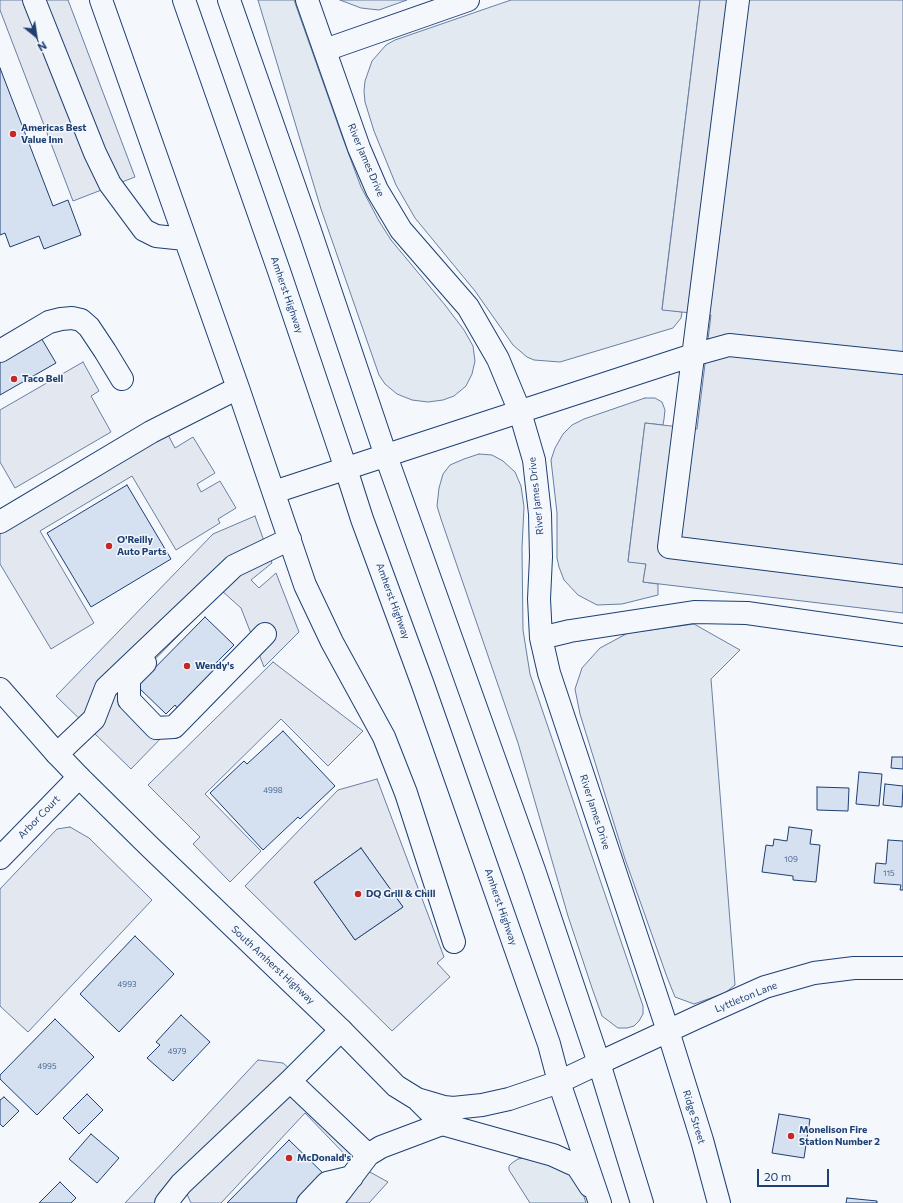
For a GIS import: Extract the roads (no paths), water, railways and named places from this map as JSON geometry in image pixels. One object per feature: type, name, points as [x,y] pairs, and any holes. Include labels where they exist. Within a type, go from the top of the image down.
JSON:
[{"type":"main road","points":[[34,0],[95,153],[110,184],[144,230],[156,236],[185,239]]},
{"type":"main road","points":[[101,0],[238,388],[305,585],[332,642],[384,737],[406,792],[454,942]]},
{"type":"main road","name":"Amherst Highway","points":[[184,0],[279,271],[362,519],[423,685],[546,1037],[559,1082],[600,1200]]},
{"type":"main road","points":[[229,0],[386,456],[534,870],[599,1063],[642,1203]]},
{"type":"main road","name":"River James Drive","points":[[307,0],[359,148],[377,190],[401,230],[468,307],[498,359],[520,412],[534,460],[540,514],[540,599],[542,638],[549,673],[668,1031]]},
{"type":"main road","points":[[325,50],[468,0]]},
{"type":"main road","points":[[738,0],[669,547],[903,576]]},
{"type":"main road","points":[[0,351],[49,322],[72,318],[81,320],[89,327],[122,380]]},
{"type":"main road","points":[[274,492],[693,355],[729,345],[903,363]]},
{"type":"main road","points":[[0,522],[151,432],[238,388]]},
{"type":"main road","points":[[56,754],[94,719],[106,688],[234,566],[290,540]]},
{"type":"main road","points":[[542,638],[570,631],[694,612],[747,613],[903,635]]},
{"type":"main road","points":[[168,628],[164,643],[129,679],[129,700],[156,728],[174,727],[265,634]]},
{"type":"main road","name":"South Amherst Highway","points":[[0,689],[56,754],[149,846],[341,1030],[396,1086],[448,1116]]},
{"type":"main road","name":"Arbor Court","points":[[0,858],[79,777]]},
{"type":"main road","name":"Lyttleton Lane","points":[[599,1063],[764,987],[814,973],[854,968],[903,968]]},
{"type":"main road","points":[[166,1203],[181,1194],[341,1030]]},
{"type":"main road","name":"Ridge Street","points":[[668,1031],[702,1140],[719,1203]]},
{"type":"main road","points":[[330,1203],[352,1177],[368,1154],[381,1147],[448,1116],[482,1105],[509,1099],[559,1082],[599,1063]]},
{"type":"main road","points":[[290,1081],[368,1154]]},
{"type":"main road","points":[[448,1116],[553,1155],[577,1166],[600,1200]]},
{"type":"main road","points":[[308,1203],[327,1183],[352,1177]]},
{"type":"place","name":"Americas Best Value Inn","points":[[13,134]]},
{"type":"place","name":"Taco Bell","points":[[14,379]]},
{"type":"place","name":"O'Reilly Auto Parts","points":[[109,546]]},
{"type":"place","name":"Wendy's","points":[[187,666]]},
{"type":"place","name":"DQ Grill & Chill","points":[[358,894]]},
{"type":"place","name":"Monelison Fire Station Number 2","points":[[791,1136]]},
{"type":"place","name":"McDonald's","points":[[289,1158]]}]
